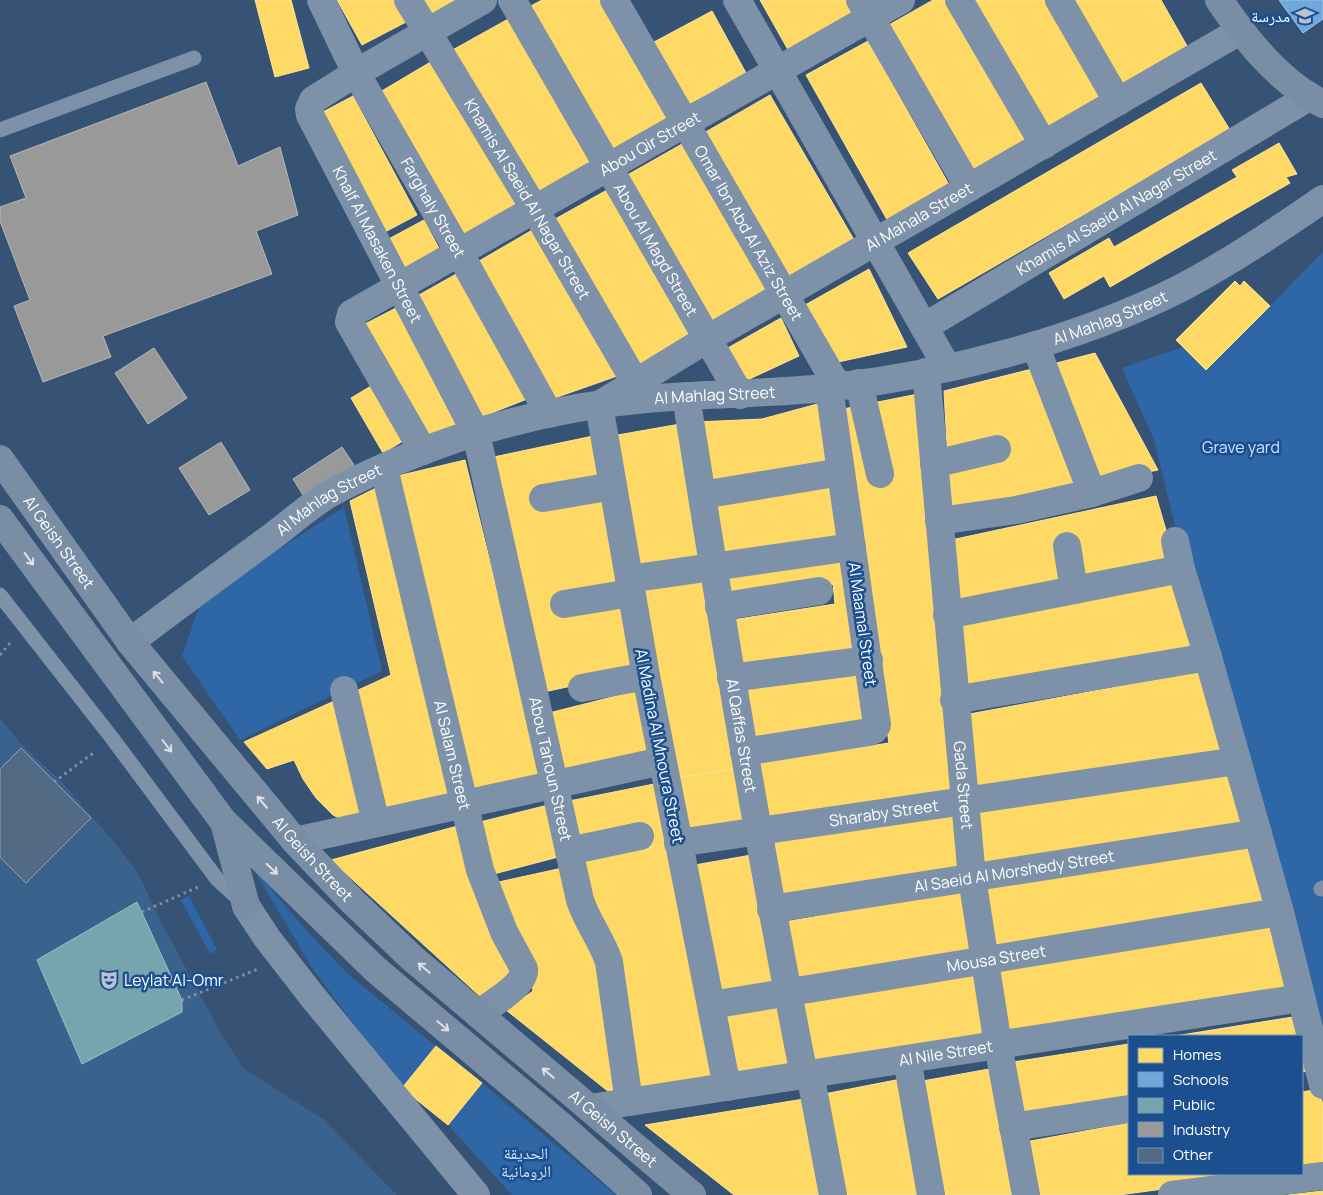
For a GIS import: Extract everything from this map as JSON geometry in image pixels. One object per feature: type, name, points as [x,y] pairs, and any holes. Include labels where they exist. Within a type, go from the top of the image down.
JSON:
[{"type":"main road","points":[[1219,0],[1240,31],[1261,56],[1284,78],[1316,100],[1323,125]]},
{"type":"main road","name":"Al Geish Street","points":[[0,459],[130,642],[295,840],[352,901],[406,952],[692,1195]]},
{"type":"main road","name":"Al Geish Street","points":[[0,519],[223,821],[375,968],[559,1124],[638,1195]]},
{"type":"main road","points":[[223,821],[246,906]]},
{"type":"street","name":"Farghaly Street","points":[[321,0],[356,73],[549,414]]},
{"type":"street","name":"Khamis Al Saeid Al Nagar Street","points":[[408,0],[534,208],[640,391]]},
{"type":"street","name":"Khalf Al Masaken Street","points":[[476,433],[310,115],[309,109],[313,100],[356,73],[483,0]]},
{"type":"street","name":"Abou Al Magd Street","points":[[512,0],[740,395]]},
{"type":"street","name":"Omar Ibn Abd Al Aziz Street","points":[[614,0],[784,294],[842,386]]},
{"type":"street","points":[[737,0],[924,327],[936,369]]},
{"type":"street","name":"Abou Qir Street","points":[[423,452],[349,319],[353,313],[777,70],[865,9],[900,0]]},
{"type":"street","points":[[959,0],[1044,145]]},
{"type":"street","points":[[1059,0],[1118,102]]},
{"type":"street","points":[[865,9],[969,188]]},
{"type":"street","name":"Al Mahala Street","points":[[640,391],[707,339],[1240,31]]},
{"type":"street","name":"Khamis Al Saeid Al Nagar Street","points":[[924,327],[1316,100]]},
{"type":"street","name":"Al Mahlag Street","points":[[130,642],[327,496],[384,468],[423,452],[476,433],[549,414],[599,404],[640,391],[686,396],[740,395],[842,386],[936,369],[1035,345],[1109,320],[1180,288],[1247,249],[1323,199]]},
{"type":"street","points":[[1035,345],[1092,493]]},
{"type":"street","name":"Gada Street","points":[[936,369],[934,464],[954,700],[972,878],[998,1045],[1026,1195]]},
{"type":"street","points":[[842,386],[880,474]]},
{"type":"street","name":"Al Maamal Street","points":[[744,752],[874,730],[877,720],[842,472],[842,386]]},
{"type":"street","name":"Al Qaffas Street","points":[[686,396],[719,607],[771,909],[833,1195]]},
{"type":"street","name":"Al Madina Al Mnoura Street","points":[[599,404],[646,676],[727,1087]]},
{"type":"street","name":"Abou Tahoun Street","points":[[476,433],[584,914],[605,950],[609,962],[629,1102]]},
{"type":"street","points":[[934,464],[997,449]]},
{"type":"street","name":"Al Salam Street","points":[[384,468],[480,870],[490,902],[525,974],[520,983],[478,1014]]},
{"type":"street","points":[[702,495],[842,472]]},
{"type":"street","points":[[940,521],[1016,510],[1092,493],[1139,478]]},
{"type":"street","points":[[543,498],[613,486]]},
{"type":"street","points":[[1175,541],[1181,569],[1208,657],[1280,912],[1301,998],[1315,1078]]},
{"type":"street","points":[[1067,546],[1074,590]]},
{"type":"street","points":[[564,604],[630,586],[714,567],[852,547]]},
{"type":"street","points":[[947,615],[1181,569]]},
{"type":"street","points":[[719,607],[819,591]]},
{"type":"street","points":[[954,700],[1208,657]]},
{"type":"street","points":[[731,678],[869,660]]},
{"type":"street","points":[[582,688],[646,676]]},
{"type":"street","points":[[344,690],[376,823]]},
{"type":"street","points":[[295,840],[662,761]]},
{"type":"street","name":"Sharaby Street","points":[[678,844],[1237,761]]},
{"type":"street","name":"Al Saeid Al Morshedy Street","points":[[771,909],[1258,834]]},
{"type":"street","points":[[569,851],[640,836]]},
{"type":"street","points":[[246,906],[284,959],[476,1195]]},
{"type":"street","name":"Mousa Street","points":[[711,1005],[1280,912]]},
{"type":"street","name":"Al Nile Street","points":[[590,1108],[1301,998]]},
{"type":"street","points":[[907,1059],[931,1195]]},
{"type":"street","points":[[1013,1126],[1128,1109]]},
{"type":"street","points":[[1172,1195],[1323,1176]]},
{"type":"lane","points":[[0,130],[194,58]]},
{"type":"lane","points":[[0,595],[112,738],[217,879],[246,906]]},
{"type":"path","points":[[54,782],[88,757]]},
{"type":"path","points":[[142,912],[217,879]]},
{"type":"path","points":[[182,1000],[284,959]]},
{"type":"green space","name":"Grave yard","points":[[1323,252],[1323,1053],[1186,570],[1154,440],[1122,368],[1183,347],[1206,370]]},
{"type":"green space","points":[[344,507],[382,671],[240,740],[182,656],[202,599]]},
{"type":"green space","points":[[251,865],[305,929],[349,975],[436,1046],[402,1088],[314,971]]},
{"type":"green space","points":[[189,896],[217,950],[210,954],[181,900]]},
{"type":"green space","name":"الحديقة الرومانية","points":[[482,1083],[616,1195],[512,1195],[448,1125]]},
{"type":"shaded area","points":[[0,718],[22,745],[62,782],[116,844],[139,875],[157,914],[219,1030],[243,1068],[323,1119],[397,1195],[0,1195]]},
{"type":"building: Homes","points":[[255,0],[291,0],[309,68],[275,77]]},
{"type":"building: Homes","points":[[337,0],[396,0],[408,21],[362,45]]},
{"type":"building: Homes","points":[[418,0],[463,0],[430,19]]},
{"type":"building: Homes","points":[[542,0],[600,0],[670,124],[611,157],[527,8]]},
{"type":"building: Homes","points":[[760,0],[846,0],[857,18],[791,55]]},
{"type":"building: Homes","points":[[933,0],[945,0],[1031,143],[970,179],[880,30]]},
{"type":"building: Homes","points":[[970,0],[1048,0],[1105,100],[1047,133]]},
{"type":"building: Homes","points":[[1071,0],[1161,0],[1191,53],[1124,91]]},
{"type":"building: Homes","points":[[712,11],[746,73],[689,104],[654,42]]},
{"type":"building: Homes","points":[[510,18],[596,167],[535,201],[449,52]]},
{"type":"building: Homes","points":[[868,41],[952,190],[890,225],[806,75]]},
{"type":"building: Homes","points":[[434,60],[520,212],[457,246],[380,92]]},
{"type":"building: Homes","points":[[1201,83],[1230,130],[938,299],[908,253]]},
{"type":"building: Homes","points":[[770,95],[857,245],[784,288],[697,137]]},
{"type":"building: Homes","points":[[353,96],[417,215],[385,232],[321,113]]},
{"type":"building: Homes","points":[[1279,143],[1297,174],[1286,177],[1290,183],[1110,287],[1104,276],[1064,299],[1049,273],[1109,238],[1114,247],[1237,177],[1232,170]]},
{"type":"building: Homes","points":[[682,144],[769,293],[708,328],[622,178]]},
{"type":"building: Homes","points":[[607,190],[691,339],[639,371],[548,223]]},
{"type":"building: Homes","points":[[424,220],[442,254],[402,276],[383,242]]},
{"type":"building: Homes","points":[[534,229],[620,375],[549,400],[474,264]]},
{"type":"building: Homes","points":[[869,269],[907,347],[829,364],[798,309]]},
{"type":"building: Homes","points":[[458,273],[527,399],[474,420],[410,300]]},
{"type":"building: Homes","points":[[1235,281],[1240,286],[1244,281],[1270,306],[1206,370],[1176,340]]},
{"type":"building: Homes","points":[[396,308],[457,428],[425,444],[363,325]]},
{"type":"building: Homes","points":[[781,318],[799,356],[743,382],[726,349]]},
{"type":"building: Homes","points":[[1095,353],[1158,470],[1097,483],[1049,365]]},
{"type":"building: Homes","points":[[1036,368],[1083,487],[951,517],[944,391]]},
{"type":"building: Homes","points":[[376,383],[408,438],[383,453],[351,398]]},
{"type":"building: Homes","points":[[923,393],[956,794],[764,823],[754,764],[889,743],[838,410]]},
{"type":"building: Homes","points":[[821,403],[830,472],[711,490],[697,422],[762,419]]},
{"type":"building: Homes","points":[[686,423],[709,559],[633,570],[612,436]]},
{"type":"building: Homes","points":[[593,436],[641,671],[539,693],[489,458]]},
{"type":"building: Homes","points":[[465,460],[543,777],[467,795],[393,477]]},
{"type":"building: Homes","points":[[380,486],[453,797],[383,815],[356,691],[391,675],[350,501]]},
{"type":"building: Homes","points":[[833,487],[841,537],[724,555],[716,505]]},
{"type":"building: Homes","points":[[1156,496],[1175,561],[954,602],[951,540]]},
{"type":"building: Homes","points":[[845,550],[850,582],[728,600],[721,571]]},
{"type":"building: Homes","points":[[710,572],[744,767],[672,779],[637,581]]},
{"type":"building: Homes","points":[[1176,581],[1200,653],[962,695],[956,624]]},
{"type":"building: Homes","points":[[850,582],[859,650],[739,666],[732,620],[835,604],[833,583]]},
{"type":"building: Homes","points":[[862,669],[869,724],[751,746],[742,684]]},
{"type":"building: Homes","points":[[1208,670],[1229,751],[973,787],[964,715]]},
{"type":"building: Homes","points":[[640,690],[654,750],[556,773],[545,714]]},
{"type":"building: Homes","points":[[343,697],[372,817],[351,824],[333,815],[316,798],[303,779],[294,760],[267,769],[244,742]]},
{"type":"building: Homes","points":[[744,767],[754,826],[682,836],[672,779]]},
{"type":"building: Homes","points":[[1236,768],[1252,830],[981,870],[973,810]]},
{"type":"building: Homes","points":[[659,783],[671,843],[650,848],[646,830],[574,846],[564,802]]},
{"type":"building: Homes","points":[[548,805],[562,856],[490,875],[476,823]]},
{"type":"building: Homes","points":[[958,812],[965,872],[781,903],[770,843]]},
{"type":"building: Homes","points":[[465,824],[513,979],[483,999],[331,860]]},
{"type":"building: Homes","points":[[671,843],[718,1083],[633,1094],[578,863]]},
{"type":"building: Homes","points":[[1257,846],[1273,909],[992,952],[981,888]]},
{"type":"building: Homes","points":[[757,854],[785,985],[711,999],[689,866]]},
{"type":"building: Homes","points":[[567,867],[610,969],[614,1096],[506,1010],[533,991],[530,968],[494,883]]},
{"type":"building: Homes","points":[[965,891],[975,955],[798,987],[784,922]]},
{"type":"building: Homes","points":[[1278,923],[1291,993],[1006,1037],[996,969]]},
{"type":"building: Homes","points":[[978,971],[991,1038],[813,1070],[799,1004]]},
{"type":"building: Homes","points":[[783,1003],[799,1067],[730,1080],[720,1014]]},
{"type":"building: Homes","points":[[1299,1016],[1315,1070],[1303,1072],[1303,1035],[1181,1035]]},
{"type":"building: Homes","points":[[1128,1044],[1128,1103],[1020,1122],[1013,1062]]},
{"type":"building: Homes","points":[[436,1046],[482,1083],[448,1125],[402,1088]]},
{"type":"building: Homes","points":[[1000,1067],[1020,1195],[939,1195],[917,1082]]},
{"type":"building: Homes","points":[[901,1079],[925,1195],[838,1195],[819,1095]]},
{"type":"building: Homes","points":[[1319,1089],[1323,1105],[1323,1167],[1303,1170],[1303,1092]]},
{"type":"building: Homes","points":[[810,1098],[825,1195],[734,1195],[645,1125]]},
{"type":"building: Homes","points":[[1128,1123],[1128,1175],[1267,1175],[1119,1195],[1034,1195],[1025,1142]]},
{"type":"building: Homes","points":[[1323,1191],[1323,1195],[1288,1195]]},
{"type":"building: Schools","name":"مدرسة","points":[[1279,0],[1323,0],[1323,19],[1303,33]]},
{"type":"building: Public","name":"Leylat Al-Omr","points":[[137,902],[182,1000],[182,1012],[82,1064],[37,960]]},
{"type":"building: Industry","points":[[206,82],[238,166],[280,147],[298,215],[256,231],[272,274],[103,336],[111,357],[43,382],[14,306],[30,300],[0,221],[0,207],[26,198],[10,156]]},
{"type":"building: Industry","points":[[154,348],[187,398],[148,424],[115,373]]},
{"type":"building: Industry","points":[[221,442],[250,490],[209,515],[179,468]]},
{"type":"building: Industry","points":[[342,447],[356,468],[306,500],[293,479]]},
{"type":"building: Other","points":[[21,748],[91,818],[26,883],[0,857],[0,769]]},
{"type":"place","name":"مدرسة","points":[[1305,16]]},
{"type":"place","name":"Leylat Al-Omr","points":[[109,980]]}]
